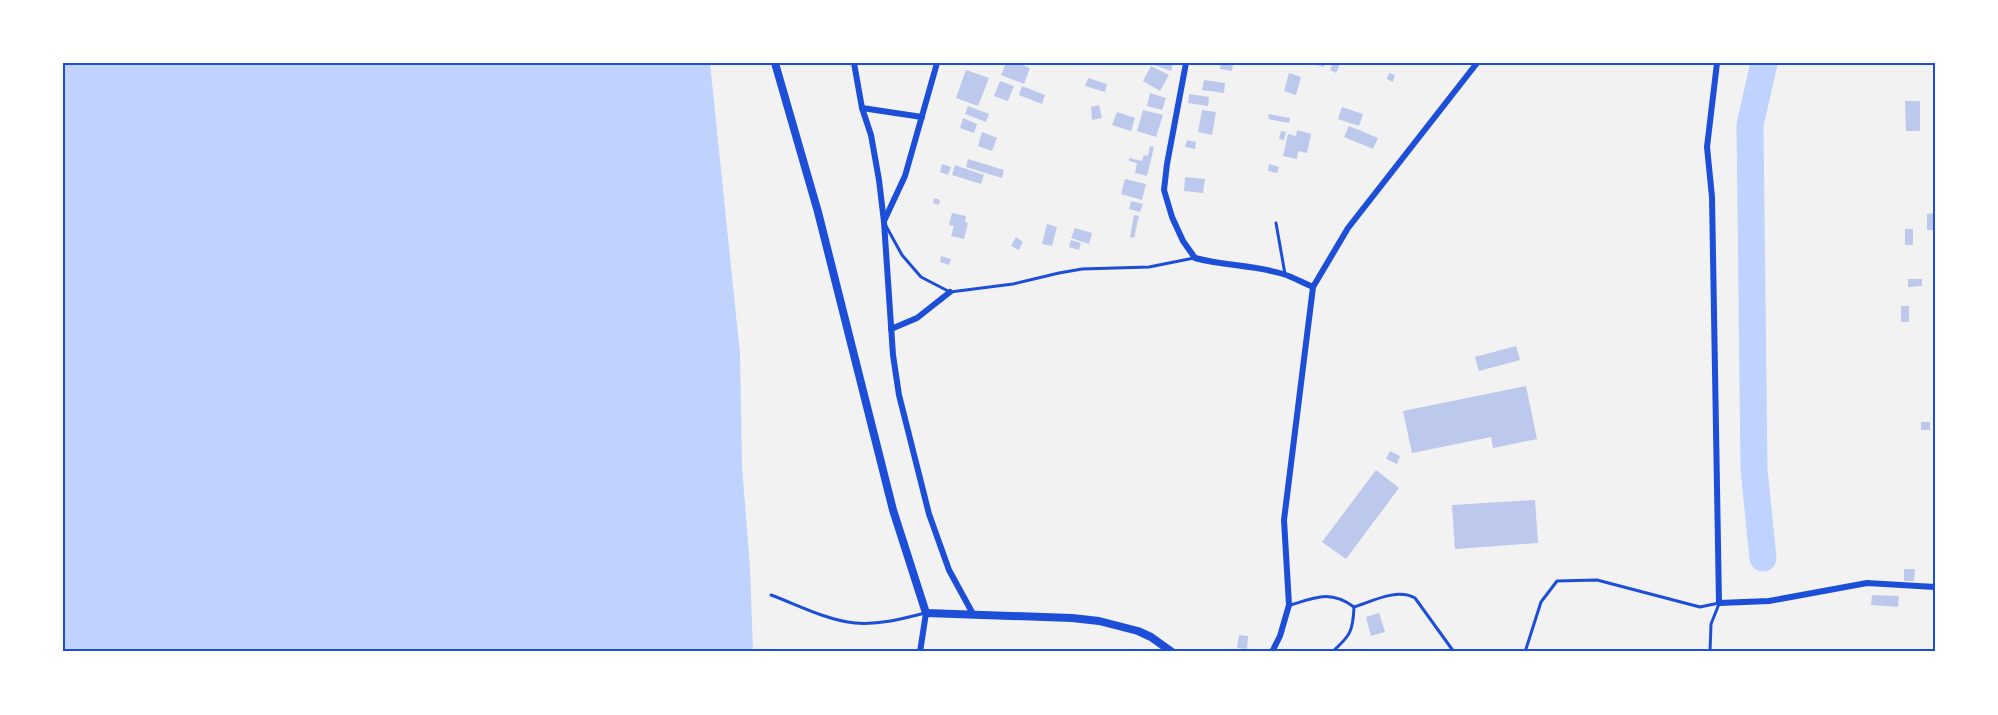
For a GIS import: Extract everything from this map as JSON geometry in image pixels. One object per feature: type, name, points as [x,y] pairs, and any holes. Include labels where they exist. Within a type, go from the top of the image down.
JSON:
[{"type":"street","points":[[775,63],[818,212],[893,510],[926,613],[920,652]]},
{"type":"street","points":[[854,63],[879,180],[891,329],[899,395],[929,514],[949,570],[973,614]]},
{"type":"street","points":[[884,222],[905,176],[937,63]]},
{"type":"street","points":[[1186,63],[1164,190],[1172,217],[1184,241],[1195,258],[1216,264],[1264,269],[1285,274],[1313,287]]},
{"type":"street","points":[[1272,652],[1280,636],[1289,605],[1284,520],[1313,287],[1348,228],[1477,63]]},
{"type":"street","points":[[1717,63],[1707,147],[1712,197],[1719,603],[1769,601],[1867,583],[1935,587]]},
{"type":"street","points":[[862,108],[922,117]]},
{"type":"street","points":[[891,329],[917,318],[950,292]]},
{"type":"street","points":[[926,613],[1099,621],[1138,631],[1172,652]]},
{"type":"lane","points":[[884,222],[902,255],[921,277],[950,292],[1013,284],[1082,269],[1149,267],[1195,258]]},
{"type":"lane","points":[[1276,223],[1285,274]]},
{"type":"lane","points":[[1525,652],[1541,602],[1557,581],[1597,580],[1700,607],[1719,603]]},
{"type":"lane","points":[[1354,607],[1399,593],[1407,593],[1415,598],[1454,652]]},
{"type":"lane","points":[[771,595],[829,618],[856,623],[893,621],[926,613]]},
{"type":"lane","points":[[1289,605],[1314,597],[1329,596],[1344,600],[1354,607]]},
{"type":"lane","points":[[1710,652],[1711,624],[1719,603]]},
{"type":"lane","points":[[1332,652],[1349,637],[1354,622],[1354,607]]},
{"type":"water","points":[[63,63],[710,63],[740,354],[742,466],[750,568],[753,652],[63,652]]},
{"type":"building","points":[[1006,63],[1017,63],[1030,68],[1024,84],[1001,75]]},
{"type":"building","points":[[1149,63],[1173,63],[1171,71]]},
{"type":"building","points":[[1221,63],[1233,64],[1232,71],[1220,69]]},
{"type":"building","points":[[1310,63],[1325,63],[1324,67]]},
{"type":"building","points":[[1333,63],[1340,64],[1336,73],[1330,70]]},
{"type":"building","points":[[1151,66],[1169,75],[1160,91],[1143,81]]},
{"type":"building","points":[[966,70],[989,78],[978,106],[956,98]]},
{"type":"building","points":[[1289,73],[1301,77],[1296,95],[1284,91]]},
{"type":"building","points":[[1389,73],[1395,75],[1393,82],[1387,79]]},
{"type":"building","points":[[1088,78],[1107,84],[1105,92],[1085,86]]},
{"type":"building","points":[[1204,80],[1225,83],[1224,93],[1202,90]]},
{"type":"building","points":[[1000,81],[1014,86],[1008,101],[994,96]]},
{"type":"building","points":[[1022,86],[1045,95],[1042,104],[1019,95]]},
{"type":"building","points":[[1150,93],[1166,98],[1162,110],[1147,106]]},
{"type":"building","points":[[1189,94],[1209,97],[1208,106],[1188,103]]},
{"type":"building","points":[[1905,101],[1920,101],[1920,131],[1906,131]]},
{"type":"building","points":[[1099,105],[1102,118],[1092,120],[1091,107]]},
{"type":"building","points":[[968,106],[989,114],[986,122],[965,114]]},
{"type":"building","points":[[1342,107],[1363,114],[1359,126],[1338,119]]},
{"type":"building","points":[[1143,110],[1163,115],[1156,137],[1137,131]]},
{"type":"building","points":[[1202,110],[1216,112],[1212,135],[1198,132]]},
{"type":"building","points":[[1117,112],[1135,118],[1131,131],[1112,125]]},
{"type":"building","points":[[1269,114],[1290,118],[1289,123],[1268,119]]},
{"type":"building","points":[[963,118],[977,124],[974,133],[960,128]]},
{"type":"building","points":[[1349,126],[1378,138],[1373,149],[1344,137]]},
{"type":"building","points":[[1297,130],[1311,134],[1307,153],[1298,151],[1297,159],[1283,156],[1288,134],[1296,136]]},
{"type":"building","points":[[1281,131],[1286,132],[1284,140],[1279,139]]},
{"type":"building","points":[[982,132],[997,138],[992,151],[978,146]]},
{"type":"building","points":[[1187,140],[1196,142],[1195,149],[1185,147]]},
{"type":"building","points":[[1150,146],[1154,147],[1147,176],[1135,173],[1137,163],[1129,161],[1129,158],[1142,161],[1144,155],[1148,156]]},
{"type":"building","points":[[968,159],[1004,170],[1002,178],[966,167]]},
{"type":"building","points":[[942,164],[951,167],[948,175],[940,172]]},
{"type":"building","points":[[1269,164],[1279,167],[1277,173],[1268,171]]},
{"type":"building","points":[[955,165],[984,175],[981,184],[952,175]]},
{"type":"building","points":[[1185,177],[1205,179],[1203,193],[1184,191]]},
{"type":"building","points":[[1125,179],[1146,184],[1142,200],[1121,194]]},
{"type":"building","points":[[934,198],[940,200],[939,205],[933,203]]},
{"type":"building","points":[[1131,201],[1143,204],[1140,212],[1129,209]]},
{"type":"building","points":[[952,213],[966,216],[965,222],[968,223],[964,239],[951,236],[954,226],[949,225]]},
{"type":"building","points":[[1935,213],[1935,230],[1927,230],[1927,214]]},
{"type":"building","points":[[1134,215],[1139,216],[1134,238],[1130,237]]},
{"type":"building","points":[[1047,224],[1057,227],[1052,246],[1042,244]]},
{"type":"building","points":[[1075,228],[1092,233],[1089,244],[1071,238]]},
{"type":"building","points":[[1905,229],[1913,229],[1913,245],[1905,245]]},
{"type":"building","points":[[1016,237],[1023,242],[1019,250],[1011,246]]},
{"type":"building","points":[[1071,240],[1081,243],[1079,250],[1069,247]]},
{"type":"building","points":[[941,256],[951,259],[949,265],[940,262]]},
{"type":"building","points":[[1908,279],[1922,279],[1922,286],[1908,287]]},
{"type":"building","points":[[1901,306],[1909,306],[1909,322],[1901,322]]},
{"type":"building","points":[[1516,346],[1520,360],[1479,371],[1475,357]]},
{"type":"building","points":[[1526,386],[1537,439],[1493,448],[1491,437],[1412,453],[1403,411]]},
{"type":"building","points":[[1921,422],[1930,422],[1930,430],[1921,430]]},
{"type":"building","points":[[1390,451],[1400,456],[1397,464],[1386,459]]},
{"type":"building","points":[[1376,470],[1399,488],[1346,559],[1322,542]]},
{"type":"building","points":[[1535,500],[1538,543],[1455,549],[1452,505]]},
{"type":"building","points":[[1904,569],[1915,569],[1914,581],[1904,581]]},
{"type":"building","points":[[1872,595],[1899,596],[1898,607],[1871,605]]},
{"type":"building","points":[[1379,613],[1385,632],[1371,636],[1366,617]]},
{"type":"building","points":[[1239,635],[1248,636],[1247,649],[1237,648]]},
{"type":"waterway","points":[[1763,558],[1754,469],[1750,125],[1764,63]]}]
